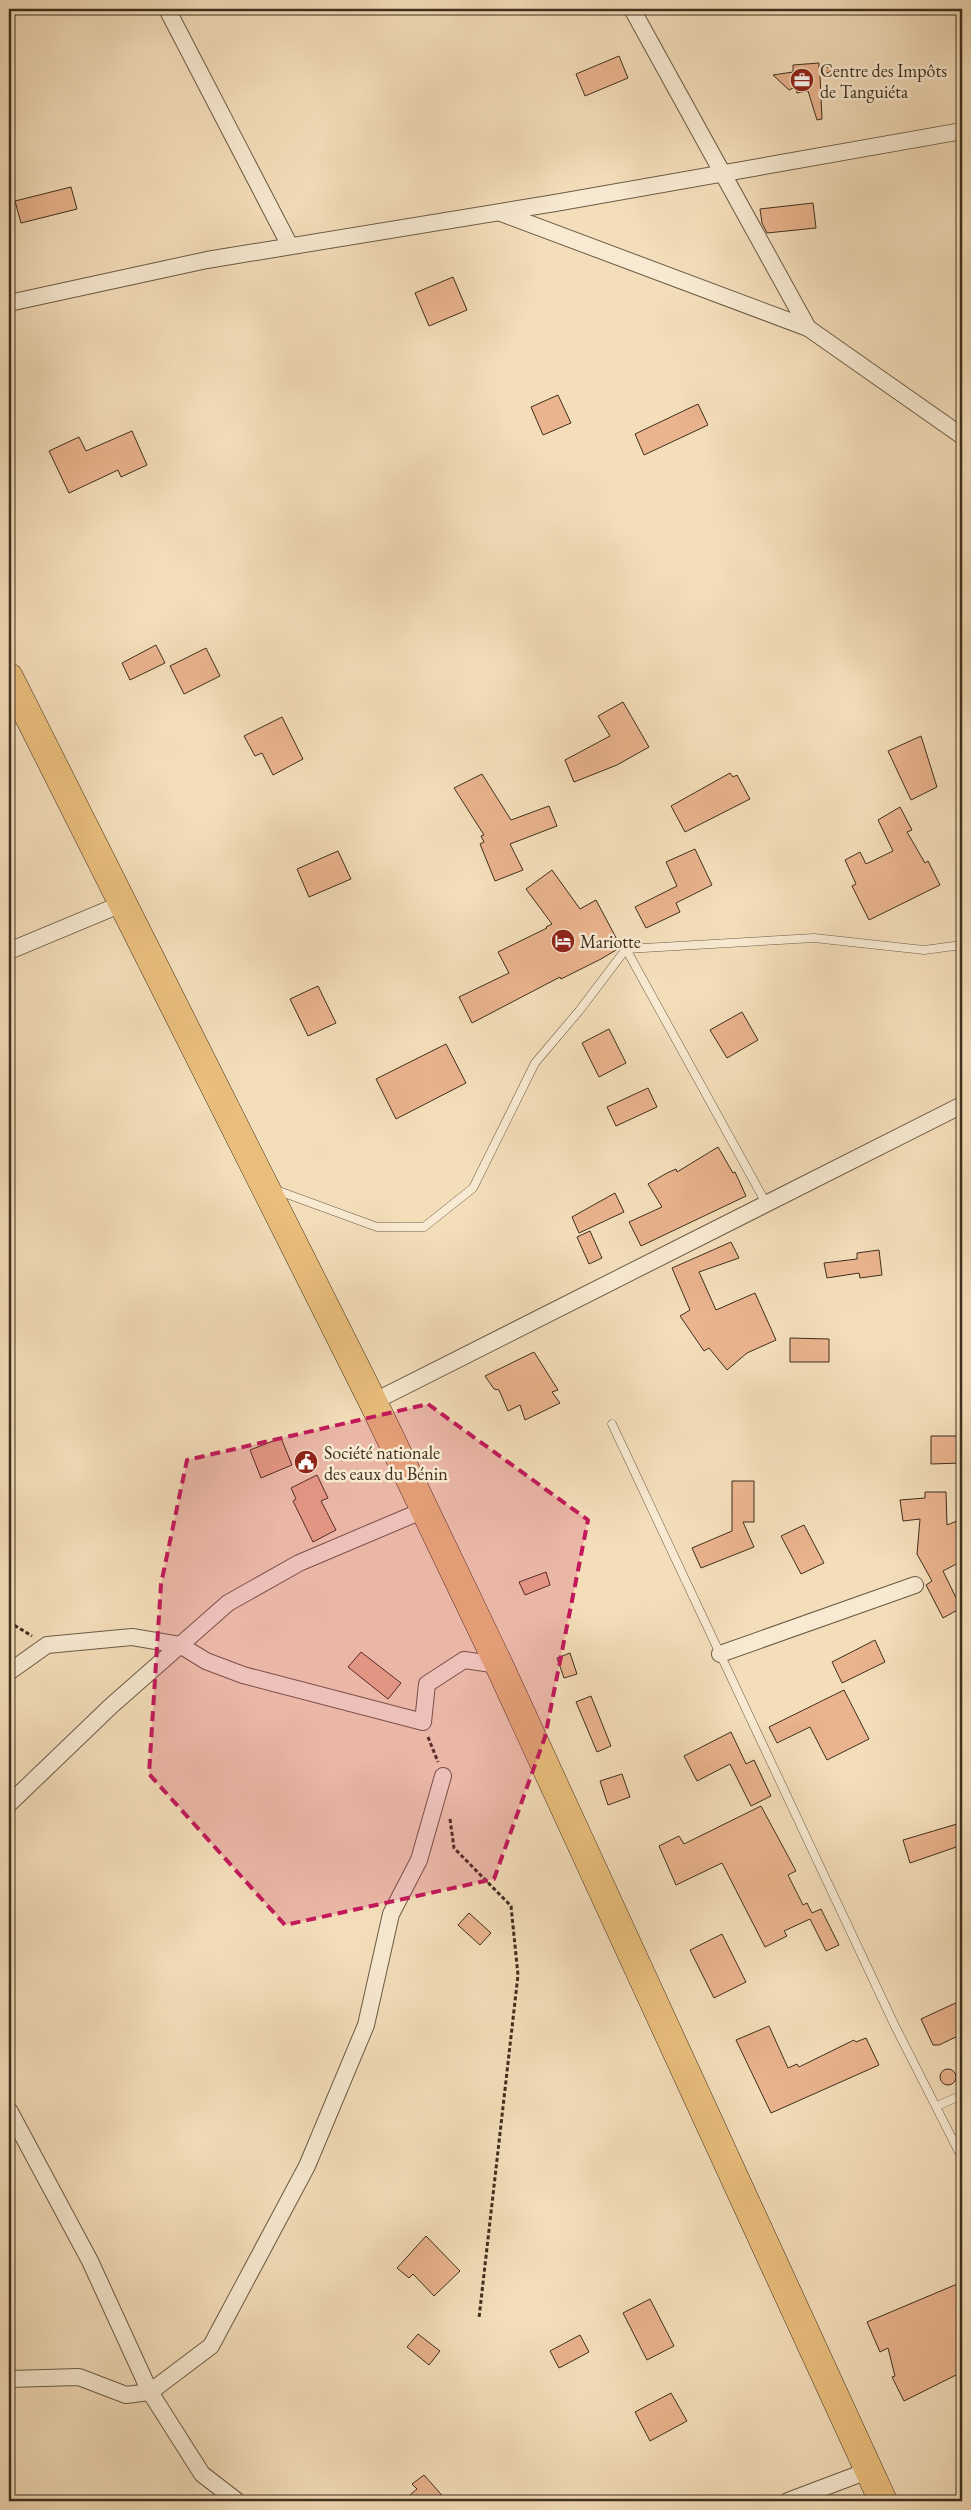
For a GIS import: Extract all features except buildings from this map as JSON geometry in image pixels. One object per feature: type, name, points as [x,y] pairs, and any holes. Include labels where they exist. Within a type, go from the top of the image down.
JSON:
[{"type":"highway","points":[[9,677],[373,1402],[499,1665],[883,2501]]},
{"type":"street","points":[[167,9],[290,246]]},
{"type":"street","points":[[632,9],[808,328]]},
{"type":"street","points":[[9,303],[207,260],[500,212],[962,131]]},
{"type":"street","points":[[500,212],[808,328],[962,436]]},
{"type":"street","points":[[9,951],[124,904]]},
{"type":"street","points":[[373,1402],[962,1105]]},
{"type":"street","points":[[9,1804],[111,1706],[228,1603],[299,1563],[424,1510]]},
{"type":"street","points":[[720,1654],[916,1585]]},
{"type":"street","points":[[9,1672],[47,1645],[132,1637],[180,1645],[206,1661],[243,1675],[423,1722],[427,1684],[464,1660],[499,1665]]},
{"type":"street","points":[[9,2379],[79,2377],[126,2395],[150,2392],[211,2346],[307,2166],[366,2025],[391,1914],[419,1860],[443,1776]]},
{"type":"street","points":[[9,2110],[90,2261],[150,2392],[202,2474],[237,2501]]},
{"type":"street","points":[[788,2501],[870,2470]]},
{"type":"lane","points":[[266,1186],[377,1227],[424,1227],[473,1188],[535,1063],[579,1011],[626,949],[814,938],[924,950],[962,945]]},
{"type":"lane","points":[[626,949],[766,1203]]},
{"type":"lane","points":[[612,1424],[891,2017],[962,2158]]},
{"type":"lane","points":[[936,2106],[962,2095]]},
{"type":"path","points":[[9,1622],[47,1645]]},
{"type":"path","points":[[423,1722],[443,1776]]},
{"type":"path","points":[[448,1812],[454,1848],[511,1906],[518,1976],[479,2318]]},
{"type":"highlighted area","points":[[428,1404],[588,1520],[545,1737],[494,1879],[285,1925],[149,1774],[161,1584],[187,1460]]},
{"type":"place","name":"Centre des Impôts de Tanguiéta","points":[[802,80]]},
{"type":"place","name":"Mariotte","points":[[563,941]]},
{"type":"place","name":"Société nationale des eaux du Bénin","points":[[306,1462]]}]
